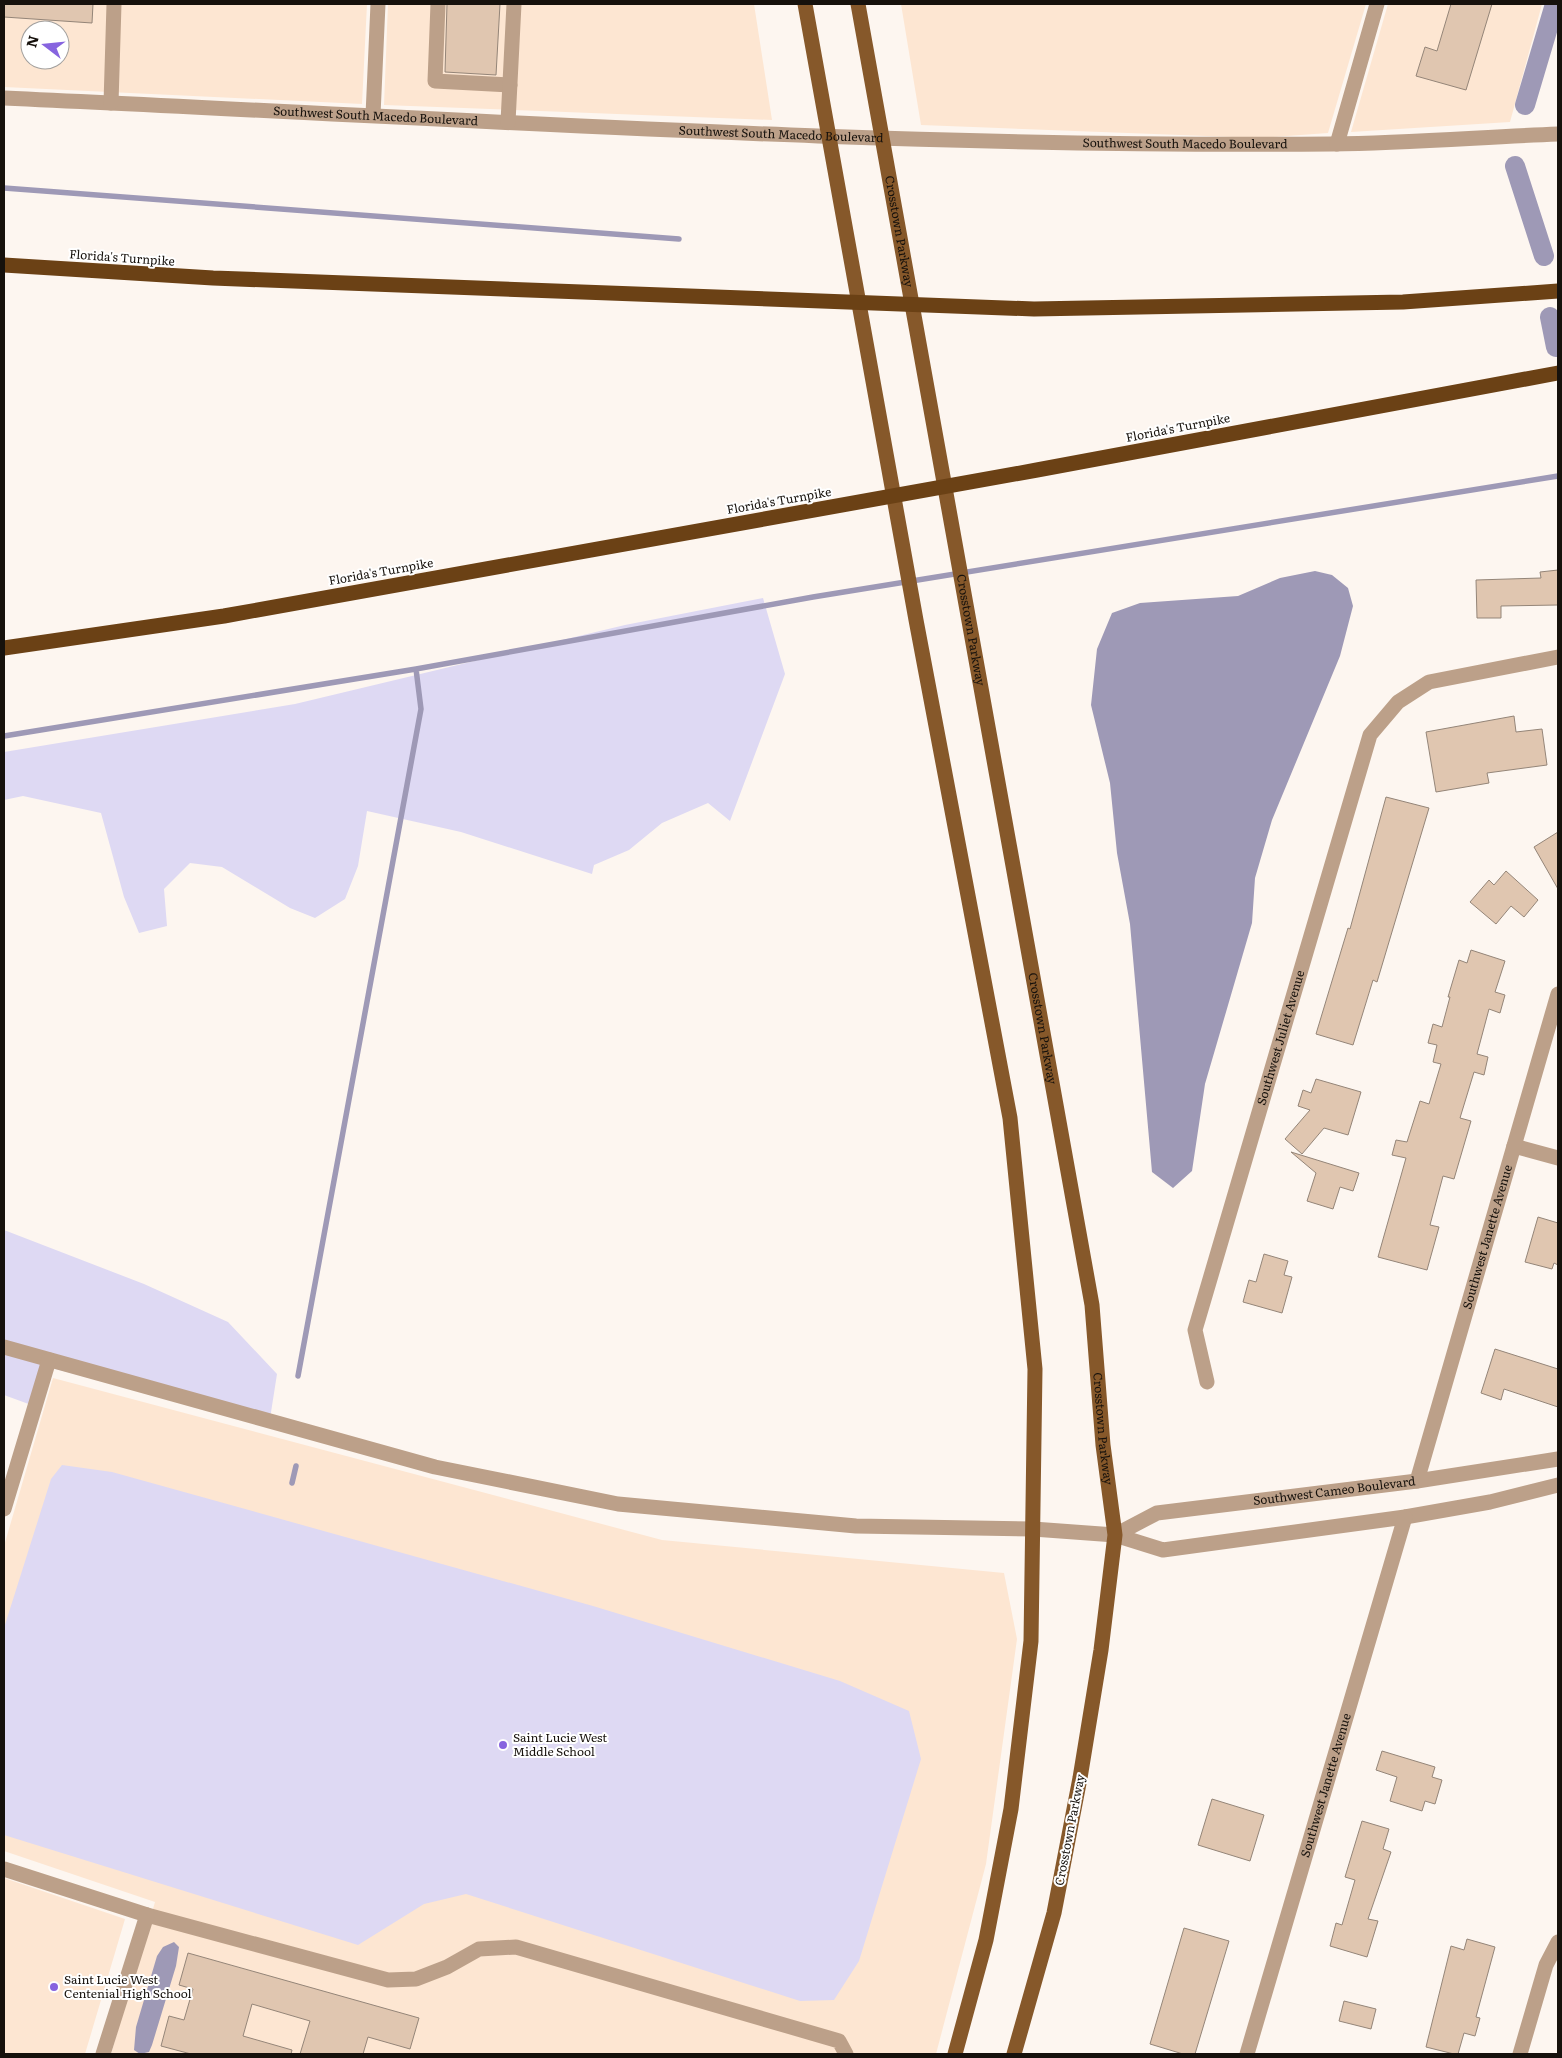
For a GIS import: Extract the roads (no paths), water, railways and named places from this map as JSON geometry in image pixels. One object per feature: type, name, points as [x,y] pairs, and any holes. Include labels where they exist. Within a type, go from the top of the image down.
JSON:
[{"type":"highway","name":"Florida's Turnpike","points":[[4,265],[213,278],[1034,309],[1403,302],[1558,291]]},
{"type":"highway","name":"Florida's Turnpike","points":[[4,648],[224,616],[1046,468],[1558,373]]},
{"type":"main road","points":[[805,4],[916,620],[1010,1118],[1035,1369],[1031,1641],[1011,1809],[986,1940],[955,2054]]},
{"type":"main road","name":"Crosstown Parkway","points":[[858,4],[876,114],[1092,1305],[1103,1444],[1115,1535],[1099,1660],[1080,1778],[1056,1903],[1014,2054]]},
{"type":"street","points":[[111,103],[114,4]]},
{"type":"street","points":[[373,115],[378,4]]},
{"type":"street","points":[[438,4],[435,81],[510,85]]},
{"type":"street","points":[[508,122],[514,4]]},
{"type":"street","points":[[1336,144],[1377,4]]},
{"type":"street","name":"Southwest South Macedo Boulevard","points":[[4,98],[768,136],[1043,144],[1336,144],[1558,134]]},
{"type":"street","name":"Southwest Juliet Avenue","points":[[1207,1382],[1195,1330],[1370,736],[1398,702],[1429,682],[1558,658]]},
{"type":"street","name":"Southwest Janette Avenue","points":[[1417,1481],[1558,994]]},
{"type":"street","points":[[1514,1146],[1558,1158]]},
{"type":"street","points":[[4,1347],[435,1467],[618,1504],[856,1526],[1033,1529],[1115,1535],[1163,1550],[1405,1517],[1490,1502],[1558,1485]]},
{"type":"street","points":[[4,1509],[49,1360]]},
{"type":"street","name":"Southwest Cameo Boulevard","points":[[1115,1535],[1158,1513],[1417,1481],[1558,1459]]},
{"type":"street","name":"Southwest Janette Avenue","points":[[1247,2054],[1405,1517]]},
{"type":"street","points":[[4,1869],[147,1915],[388,1980],[416,1979],[447,1967],[479,1949],[516,1947],[571,1961],[839,2041],[846,2054]]},
{"type":"street","points":[[103,2054],[147,1915]]},
{"type":"street","points":[[1520,2054],[1546,1966],[1558,1942]]},
{"type":"waterway","points":[[1525,105],[1555,4]]},
{"type":"waterway","points":[[1515,166],[1544,256]]},
{"type":"waterway","points":[[4,188],[679,239]]},
{"type":"waterway","points":[[1550,317],[1556,347]]},
{"type":"waterway","points":[[4,736],[416,669],[813,597],[1558,476]]},
{"type":"waterway","points":[[298,1376],[421,709],[416,669]]},
{"type":"waterway","points":[[292,1483],[296,1466]]},
{"type":"place","name":"Saint Lucie West Middle School","points":[[503,1745]]},
{"type":"place","name":"Saint Lucie West Centenial High School","points":[[54,1987]]}]
